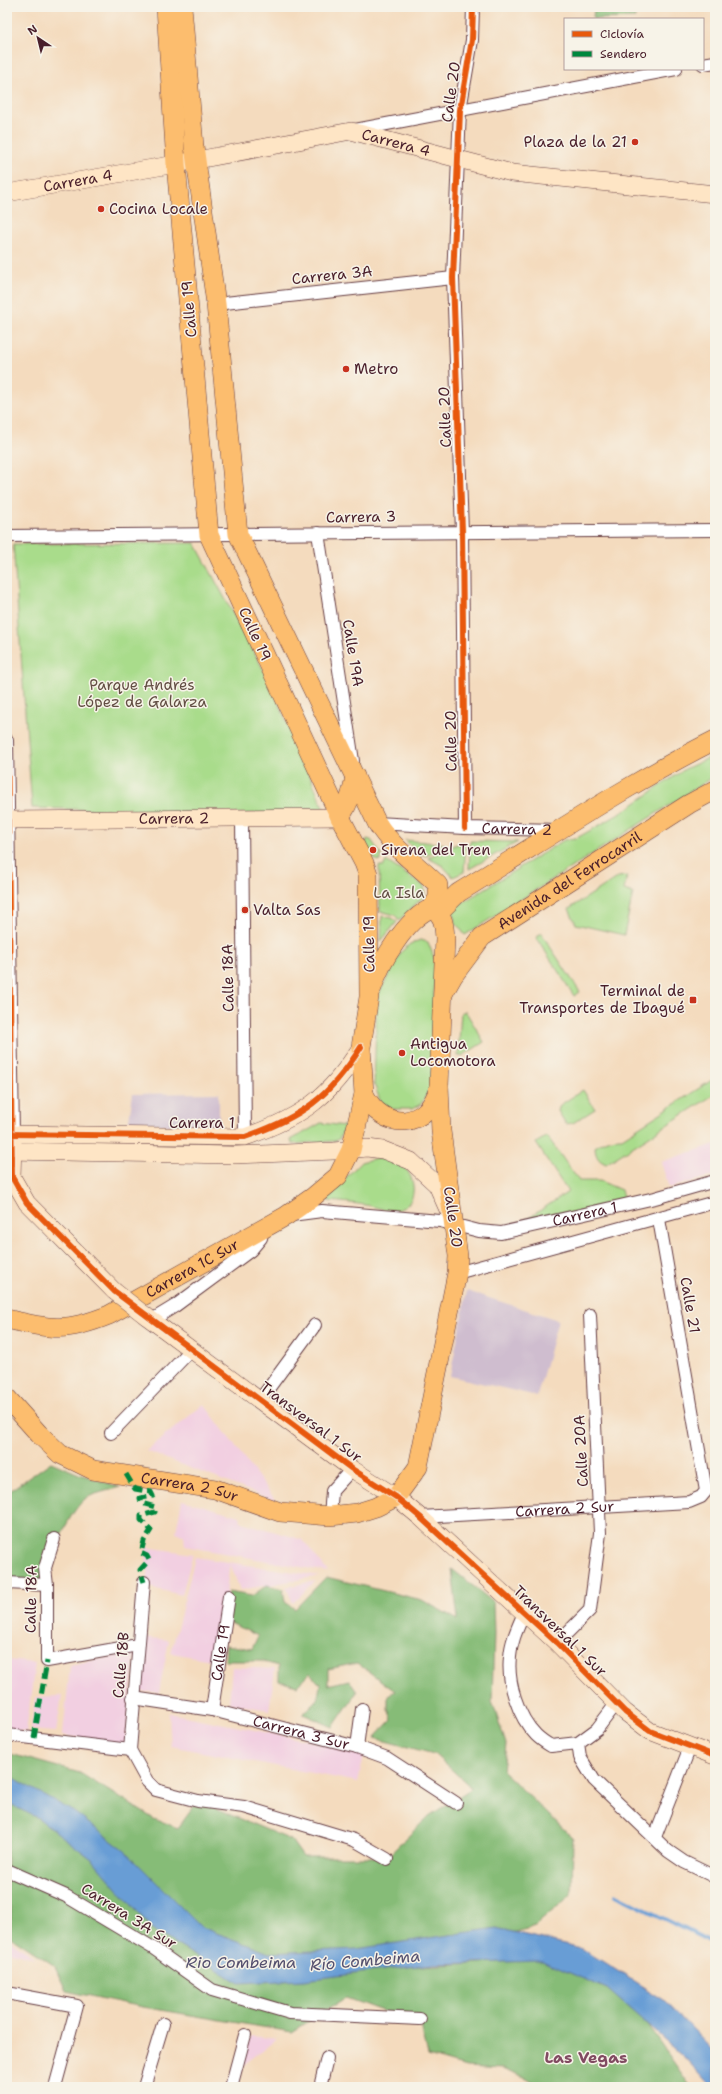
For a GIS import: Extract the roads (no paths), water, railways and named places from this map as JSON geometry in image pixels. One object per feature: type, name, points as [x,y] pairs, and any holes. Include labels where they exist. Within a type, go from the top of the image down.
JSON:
[{"type":"main road","name":"Calle 19","points":[[166,7],[176,164],[209,535],[340,818],[364,863],[368,874],[369,997],[361,1047],[364,1094],[351,1150],[338,1176],[313,1197],[286,1216]]},
{"type":"main road","name":"Calle 19","points":[[182,7],[195,153],[216,304],[238,534],[377,823],[388,838],[438,885],[458,894]]},
{"type":"main road","points":[[188,7],[197,111],[195,153]]},
{"type":"main road","points":[[312,755],[324,758],[329,756],[337,746],[337,740]]},
{"type":"main road","points":[[438,915],[458,894],[669,763],[715,740]]},
{"type":"main road","points":[[340,818],[351,798],[355,776]]},
{"type":"main road","name":"Avenida del Ferrocarril","points":[[443,993],[453,976],[482,937],[689,804],[715,790]]},
{"type":"main road","points":[[438,885],[438,915]]},
{"type":"main road","points":[[369,997],[377,974],[412,921],[424,911],[438,915]]},
{"type":"main road","name":"Calle 20","points":[[396,1497],[418,1467],[457,1273],[458,1256],[441,1131],[439,1086],[443,993],[438,915]]},
{"type":"main road","points":[[364,1094],[370,1106],[380,1115],[392,1120],[405,1121],[418,1117],[428,1110],[436,1098],[439,1086]]},
{"type":"main road","name":"Carrera 1C Sur","points":[[7,1319],[55,1329],[84,1325],[109,1315],[286,1216]]},
{"type":"main road","name":"Carrera 2 Sur","points":[[7,1398],[39,1434],[60,1454],[93,1470],[215,1489],[280,1512],[330,1516],[357,1513],[376,1507],[396,1497]]},
{"type":"street","name":"Calle 20","points":[[465,828],[462,532],[453,278],[460,110],[472,40],[473,7]]},
{"type":"street","points":[[704,64],[715,62]]},
{"type":"street","points":[[352,131],[671,70]]},
{"type":"street","name":"Carrera 4","points":[[7,193],[176,164],[195,153],[352,131],[512,173],[715,194]]},
{"type":"street","name":"Carrera 3A","points":[[216,304],[453,278]]},
{"type":"street","name":"Carrera 3","points":[[7,536],[715,530]]},
{"type":"street","name":"Calle 19A","points":[[318,533],[355,776]]},
{"type":"street","points":[[7,740],[10,1143]]},
{"type":"street","name":"Carrera 2","points":[[8,820],[242,820],[340,818]]},
{"type":"street","name":"Calle 18A","points":[[242,820],[245,1136]]},
{"type":"street","name":"Carrera 2","points":[[377,823],[465,828],[561,830]]},
{"type":"street","name":"Carrera 1","points":[[10,1143],[245,1136],[274,1127],[301,1113],[325,1095],[345,1073],[361,1047]]},
{"type":"street","name":"Carrera 1","points":[[10,1143],[234,1155],[351,1150],[366,1148],[382,1150],[411,1161],[437,1185],[454,1224]]},
{"type":"street","name":"Transversal 1 Sur","points":[[10,1143],[12,1176],[27,1203],[114,1291],[352,1469],[396,1497],[420,1517],[557,1643],[616,1704]]},
{"type":"street","name":"Carrera 1","points":[[286,1216],[322,1211],[440,1221],[479,1231],[501,1234],[655,1198],[715,1181]]},
{"type":"street","name":"Carrera 1","points":[[457,1273],[659,1219],[715,1202]]},
{"type":"street","name":"Calle 21","points":[[659,1219],[706,1491]]},
{"type":"street","name":"Carrera 1C Sur","points":[[149,1318],[175,1306],[251,1250],[261,1238],[263,1229]]},
{"type":"street","name":"Calle 20A","points":[[557,1643],[590,1610],[600,1533],[600,1506],[590,1315]]},
{"type":"street","points":[[260,1400],[315,1325]]},
{"type":"street","points":[[111,1433],[192,1349]]},
{"type":"street","points":[[330,1516],[332,1492],[352,1469]]},
{"type":"street","name":"Carrera 2 Sur","points":[[420,1517],[689,1502],[701,1497],[706,1491]]},
{"type":"street","name":"Calle 18A","points":[[54,1539],[45,1568],[47,1586],[47,1661],[138,1645]]},
{"type":"street","name":"Calle 18B","points":[[130,1750],[133,1698],[144,1582]]},
{"type":"street","points":[[7,1583],[47,1586]]},
{"type":"street","name":"Calle 19","points":[[212,1710],[229,1596]]},
{"type":"street","points":[[524,1613],[514,1635],[510,1657],[512,1686],[523,1716],[535,1734],[551,1746],[578,1743],[597,1729],[616,1704],[650,1731],[715,1756]]},
{"type":"street","name":"Carrera 3 Sur","points":[[133,1698],[212,1710],[357,1747],[387,1758],[456,1803]]},
{"type":"street","points":[[357,1747],[362,1709]]},
{"type":"street","points":[[7,1735],[130,1750],[147,1781],[156,1790],[198,1801],[244,1807],[354,1840],[387,1858]]},
{"type":"street","points":[[578,1743],[580,1757],[594,1780],[668,1850],[684,1862],[715,1877]]},
{"type":"street","points":[[655,1837],[690,1747]]},
{"type":"street","name":"Carrera 3A Sur","points":[[7,1870],[66,1896],[153,1948],[212,1990],[290,2013],[420,2019]]},
{"type":"street","points":[[7,1993],[77,2006],[55,2087]]},
{"type":"street","points":[[144,2087],[163,2024]]},
{"type":"street","points":[[231,2087],[245,2035]]},
{"type":"street","points":[[320,2087],[327,2058]]},
{"type":"water","name":"Rio Combeima","points":[[7,1774],[74,1812],[125,1851],[201,1927],[269,1953],[356,1949],[496,1928],[581,1948],[664,2000],[715,2053],[715,2087],[712,2087],[683,2056],[607,1989],[542,1961],[433,1964],[305,1980],[239,1983],[153,1930],[93,1860],[38,1818],[7,1803]]},
{"type":"waterway","points":[[616,1895],[715,1944]]},
{"type":"place","name":"Plaza de la 21","points":[[635,142]]},
{"type":"place","name":"Cocina Locale","points":[[101,209]]},
{"type":"place","name":"Metro","points":[[346,369]]},
{"type":"place","name":"Sirena del Tren","points":[[373,850]]},
{"type":"place","name":"Valta Sas","points":[[245,910]]},
{"type":"place","name":"Terminal de Transportes de Ibagué","points":[[693,1000]]},
{"type":"place","name":"Antigua Locomotora","points":[[402,1053]]},
{"type":"district","name":"Las Vegas","points":[[586,2057]]},
{"type":"park label","name":"Parque Andrés López de Galarza","points":[[142,694]]},
{"type":"park label","name":"La Isla","points":[[399,893]]},
{"type":"water label","name":"Río Combeima","points":[[365,1960]]}]
